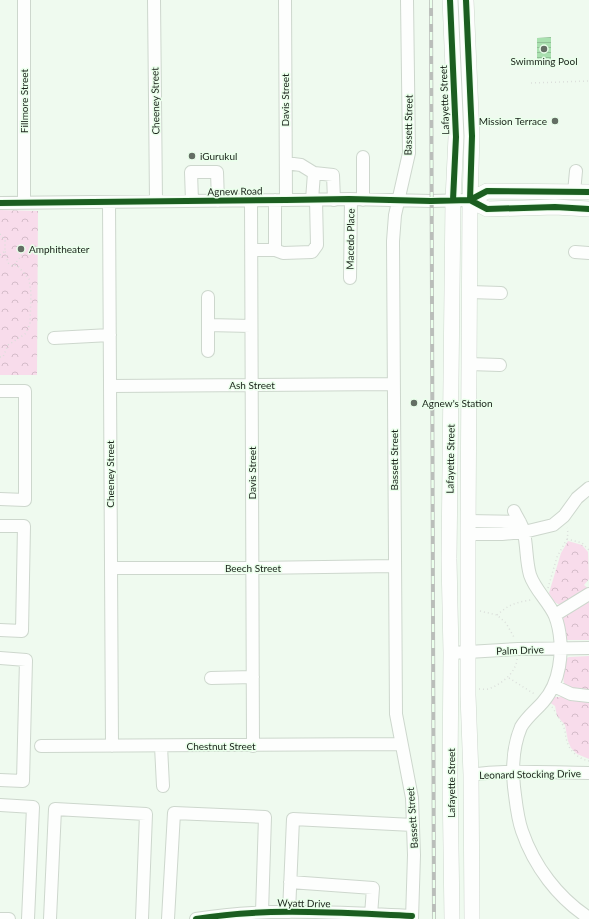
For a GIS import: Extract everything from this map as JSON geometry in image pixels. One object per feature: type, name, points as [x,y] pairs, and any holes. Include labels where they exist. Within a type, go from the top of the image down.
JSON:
[{"type":"main road","name":"Lafayette Street","points":[[450,0],[456,137],[453,200],[449,559],[451,653],[450,776],[452,919]]},
{"type":"main road","name":"Lafayette Street","points":[[466,0],[472,136],[470,200],[468,528],[468,695],[471,775],[472,919]]},
{"type":"main road","name":"Agnew Road","points":[[470,200],[487,191],[551,193],[582,192]]},
{"type":"main road","name":"Agnew Road","points":[[470,200],[487,209],[555,207],[589,209]]},
{"type":"street","name":"Fillmore Street","points":[[24,0],[24,203]]},
{"type":"street","name":"Cheeney Street","points":[[154,0],[156,202]]},
{"type":"street","name":"Davis Street","points":[[275,250],[280,200],[286,163],[285,0]]},
{"type":"street","name":"Bassett Street","points":[[407,0],[409,154],[395,215],[393,241],[394,566],[396,714],[412,798],[414,855],[412,918]]},
{"type":"street","points":[[363,157],[363,200]]},
{"type":"street","points":[[286,163],[301,165],[314,173],[333,175],[334,200]]},
{"type":"street","points":[[576,171],[582,192]]},
{"type":"street","points":[[192,201],[192,172],[217,172],[218,201]]},
{"type":"street","points":[[251,250],[275,250],[283,253],[312,252],[315,250],[317,245],[314,173]]},
{"type":"street","name":"Agnew Road","points":[[0,203],[251,200],[363,200],[431,202],[470,200]]},
{"type":"street","name":"Davis Street","points":[[251,200],[253,746]]},
{"type":"street","name":"Macedo Place","points":[[350,278],[351,200]]},
{"type":"street","name":"Cheeney Street","points":[[109,202],[112,746]]},
{"type":"street","points":[[575,252],[589,252]]},
{"type":"street","points":[[470,292],[501,293]]},
{"type":"street","points":[[208,297],[208,351]]},
{"type":"street","points":[[208,325],[251,326]]},
{"type":"street","points":[[54,338],[110,335]]},
{"type":"street","points":[[469,364],[500,365]]},
{"type":"street","name":"Ash Street","points":[[110,386],[394,384]]},
{"type":"street","points":[[0,391],[25,391],[25,500],[0,499]]},
{"type":"street","points":[[468,528],[502,534],[519,522],[554,525],[564,516],[577,498],[589,488]]},
{"type":"street","points":[[519,522],[530,577],[555,615],[560,637],[560,649],[559,667],[554,686],[544,701],[522,726],[516,740],[513,772],[516,808],[522,831],[536,863],[560,894],[589,918]]},
{"type":"street","points":[[0,526],[24,526],[22,631],[0,630]]},
{"type":"street","name":"Beech Street","points":[[111,568],[394,566]]},
{"type":"street","points":[[555,615],[589,594]]},
{"type":"street","name":"Palm Drive","points":[[451,653],[468,651],[589,648]]},
{"type":"street","points":[[0,658],[26,660],[23,781],[0,780]]},
{"type":"street","points":[[211,678],[253,677]]},
{"type":"street","points":[[554,686],[571,694],[589,696]]},
{"type":"street","name":"Chestnut Street","points":[[41,746],[401,744]]},
{"type":"street","points":[[161,746],[163,786]]},
{"type":"street","name":"Leonard Stocking Drive","points":[[471,775],[513,772],[589,773]]},
{"type":"street","points":[[0,805],[33,807],[28,919]]},
{"type":"street","points":[[50,919],[55,809],[146,814],[142,919]]},
{"type":"street","points":[[168,919],[174,814],[265,818],[262,912]]},
{"type":"street","points":[[289,912],[293,819],[413,825]]},
{"type":"street","points":[[290,882],[373,888],[371,915]]},
{"type":"street","name":"Wyatt Drive","points":[[196,919],[262,912],[289,912],[340,916],[371,915],[412,918]]},
{"type":"street","points":[[0,918],[9,919]]},
{"type":"path","points":[[531,83],[589,81]]},
{"type":"path","points":[[0,234],[5,241],[5,252],[8,263],[12,266],[18,266],[29,279],[31,293],[30,324],[25,334],[8,345],[3,357],[0,357]]},
{"type":"path","points":[[0,255],[5,252]]},
{"type":"path","points":[[14,265],[22,255]]},
{"type":"path","points":[[497,615],[510,606],[536,598],[546,592],[557,557],[567,539],[568,533],[564,516]]},
{"type":"path","points":[[567,539],[582,544],[589,550]]},
{"type":"path","points":[[508,677],[556,710],[557,716],[564,726],[567,742],[571,750],[582,760],[589,761]]},
{"type":"green space","points":[[0,210],[38,211],[37,375],[0,375]]},
{"type":"green space","points":[[568,541],[582,545],[588,552],[589,579],[584,585],[589,589],[563,605],[560,605],[554,602],[549,593],[561,553]]},
{"type":"green space","points":[[589,598],[589,640],[567,640],[562,616]]},
{"type":"green space","points":[[589,656],[589,689],[572,688],[567,686],[563,679],[567,658]]},
{"type":"green space","points":[[555,697],[589,697],[589,759],[577,754],[571,748],[565,725],[557,716],[555,706],[549,702]]},
{"type":"shaded area","name":"Swimming Pool","points":[[551,37],[551,60],[537,61],[537,38]]},
{"type":"railway","points":[[431,0],[434,919]]},
{"type":"cycle path","points":[[450,0],[456,137],[453,200]]},
{"type":"cycle path","points":[[466,0],[472,136],[470,200]]},
{"type":"cycle path","points":[[470,200],[487,191],[589,192]]},
{"type":"cycle path","points":[[0,203],[349,199],[431,201],[470,200],[487,209],[555,207],[589,209]]},
{"type":"cycle path","points":[[196,919],[223,915],[277,912],[331,912],[412,916]]},
{"type":"place","name":"Swimming Pool","points":[[544,49]]},
{"type":"place","name":"Mission Terrace","points":[[555,121]]},
{"type":"place","name":"iGurukul","points":[[192,156]]},
{"type":"place","name":"Amphitheater","points":[[21,249]]},
{"type":"place","name":"Agnew's Station","points":[[414,403]]}]
